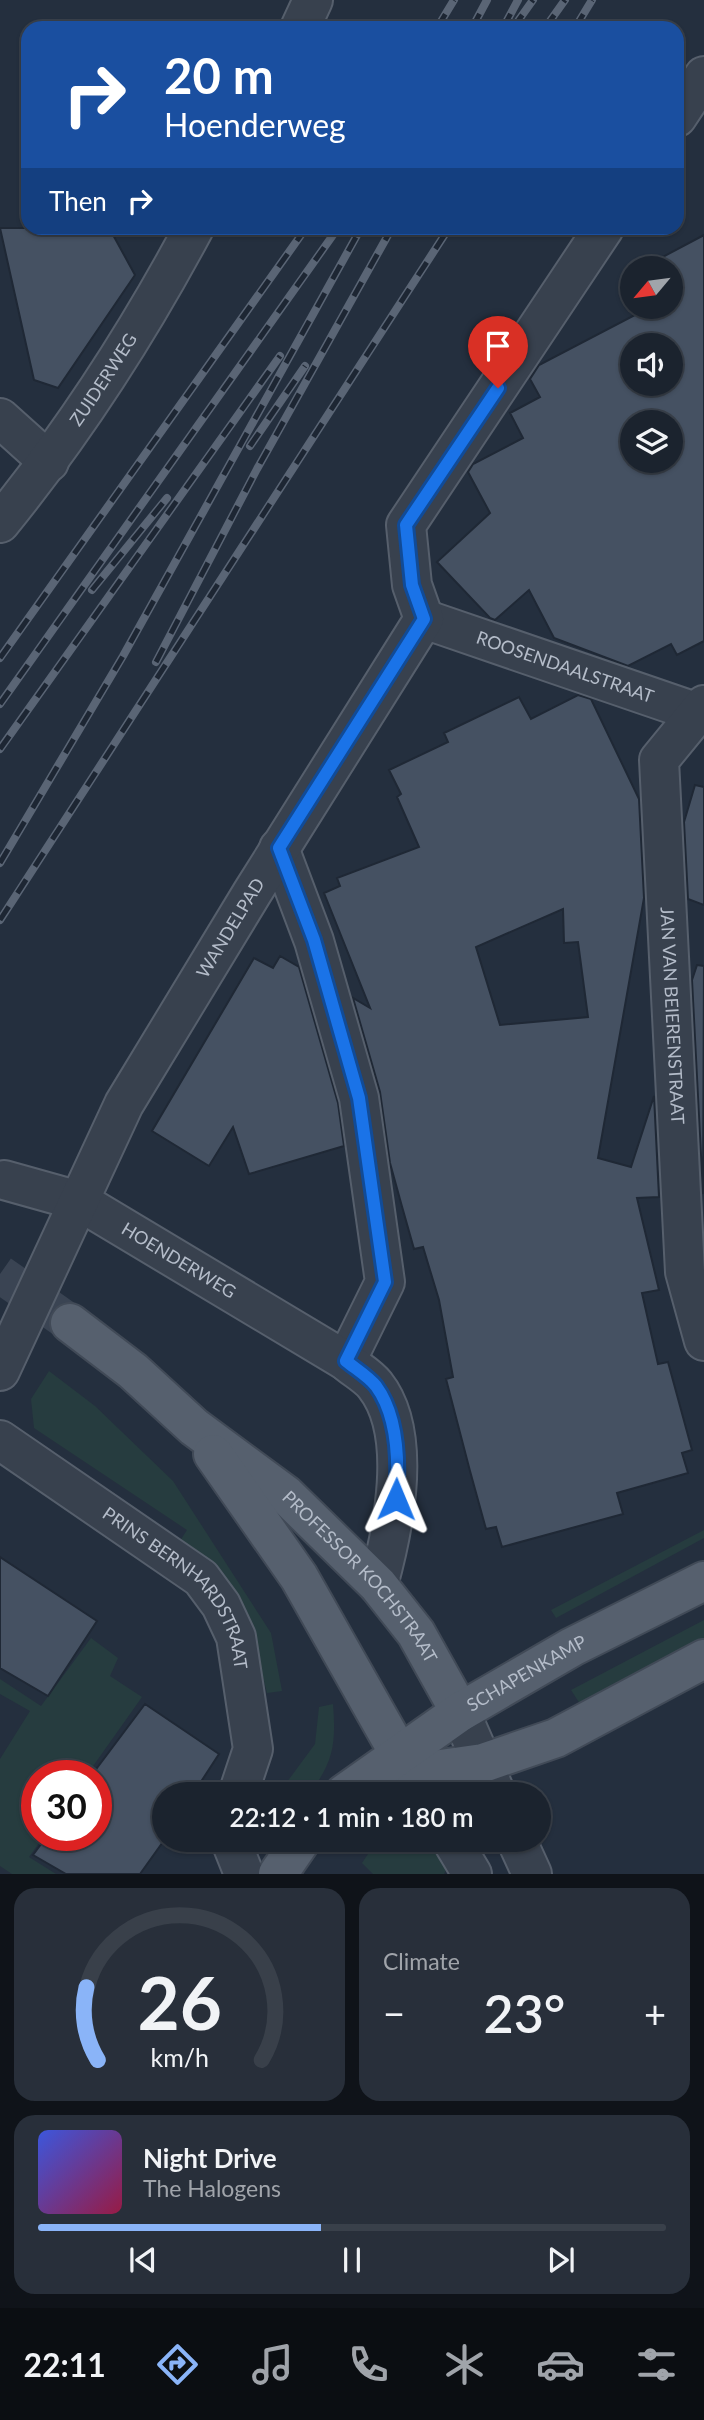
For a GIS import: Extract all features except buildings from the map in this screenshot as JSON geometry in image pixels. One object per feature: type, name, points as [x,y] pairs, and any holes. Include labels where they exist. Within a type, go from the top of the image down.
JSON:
[{"type":"main road","name":"PROFESSOR KOCHSTRAAT","points":[[70,1323],[133,1371],[194,1427],[286,1495],[378,1585],[416,1633],[460,1712]]},
{"type":"main road","name":"PROFESSOR KOCHSTRAAT","points":[[194,1427],[299,1577],[345,1654],[410,1774]]},
{"type":"main road","name":"SCHAPENKAMP","points":[[410,1774],[460,1712],[572,1647],[704,1581]]},
{"type":"main road","name":"SCHAPENKAMP","points":[[374,1782],[410,1774],[490,1778],[556,1738],[704,1659]]},
{"type":"main road","points":[[278,1874],[293,1852]]},
{"type":"street","points":[[303,21],[313,0]]},
{"type":"street","points":[[684,106],[704,76]]},
{"type":"street","name":"ZUIDERWEG","points":[[0,523],[49,462],[162,288],[190,235]]},
{"type":"street","points":[[424,619],[412,585],[406,525],[599,235]]},
{"type":"street","points":[[0,418],[49,462]]},
{"type":"street","name":"ROOSENDAALSTRAAT","points":[[424,619],[702,711]]},
{"type":"street","name":"WANDELPAD","points":[[0,1371],[124,1104],[279,848],[424,619]]},
{"type":"street","name":"JAN VAN BEIERENSTRAAT","points":[[702,711],[659,760],[685,1272],[704,1340]]},
{"type":"street","points":[[279,848],[314,940],[359,1098],[385,1282],[346,1361]]},
{"type":"street","name":"HOENDERWEG","points":[[4,1180],[79,1201],[346,1361],[375,1385],[391,1416],[398,1479],[391,1539],[378,1585]]},
{"type":"street","name":"PRINS BERNHARDSTRAAT","points":[[0,1440],[201,1578],[221,1605],[236,1637],[253,1749],[242,1782]]},
{"type":"street","name":"PROFESSOR KOCHSTRAAT","points":[[460,1712],[490,1778]]},
{"type":"street","points":[[235,1852],[244,1874]]},
{"type":"street","points":[[459,1852],[472,1874]]},
{"type":"street","points":[[522,1852],[532,1874]]},
{"type":"green space","points":[[49,1371],[95,1406],[173,1481],[271,1633],[282,1691],[267,1693],[255,1645],[180,1541],[187,1530],[34,1428],[31,1399]]},
{"type":"green space","points":[[704,1530],[704,1538],[556,1618],[551,1610]]},
{"type":"green space","points":[[704,1620],[704,1642],[582,1707],[571,1690]]},
{"type":"green space","points":[[91,1638],[118,1658],[110,1676],[142,1697],[97,1760],[21,1760],[21,1851],[33,1851],[29,1857],[56,1874],[12,1874],[0,1866],[0,1759],[30,1711],[0,1694],[0,1679],[41,1706]]},
{"type":"green space","points":[[333,1704],[332,1752],[324,1772],[318,1782],[287,1782],[315,1744],[319,1707]]},
{"type":"green space","points":[[369,1852],[434,1852],[447,1868],[444,1874],[373,1874],[362,1863]]},
{"type":"tunnel","points":[[0,1274],[70,1323]]},
{"type":"railway","points":[[441,21],[454,0]]},
{"type":"railway","points":[[476,21],[487,0]]},
{"type":"railway","points":[[507,21],[518,0]]},
{"type":"railway","points":[[518,21],[533,0]]},
{"type":"railway","points":[[550,21],[565,0]]},
{"type":"railway","points":[[579,21],[592,0]]},
{"type":"railway","points":[[0,658],[301,235]]},
{"type":"railway","points":[[0,704],[333,235]]},
{"type":"railway","points":[[0,863],[123,656],[357,235]]},
{"type":"railway","points":[[156,662],[257,469],[388,235]]},
{"type":"railway","points":[[0,920],[444,235]]},
{"type":"railway","points":[[0,749],[280,356]]},
{"type":"railway","points":[[250,446],[305,366]]},
{"type":"railway","points":[[92,590],[167,498]]},
{"type":"route","points":[[396,1499],[398,1479],[391,1416],[375,1385],[346,1361],[385,1282],[359,1098],[314,940],[279,848],[424,619],[412,585],[406,525],[498,388]]}]
